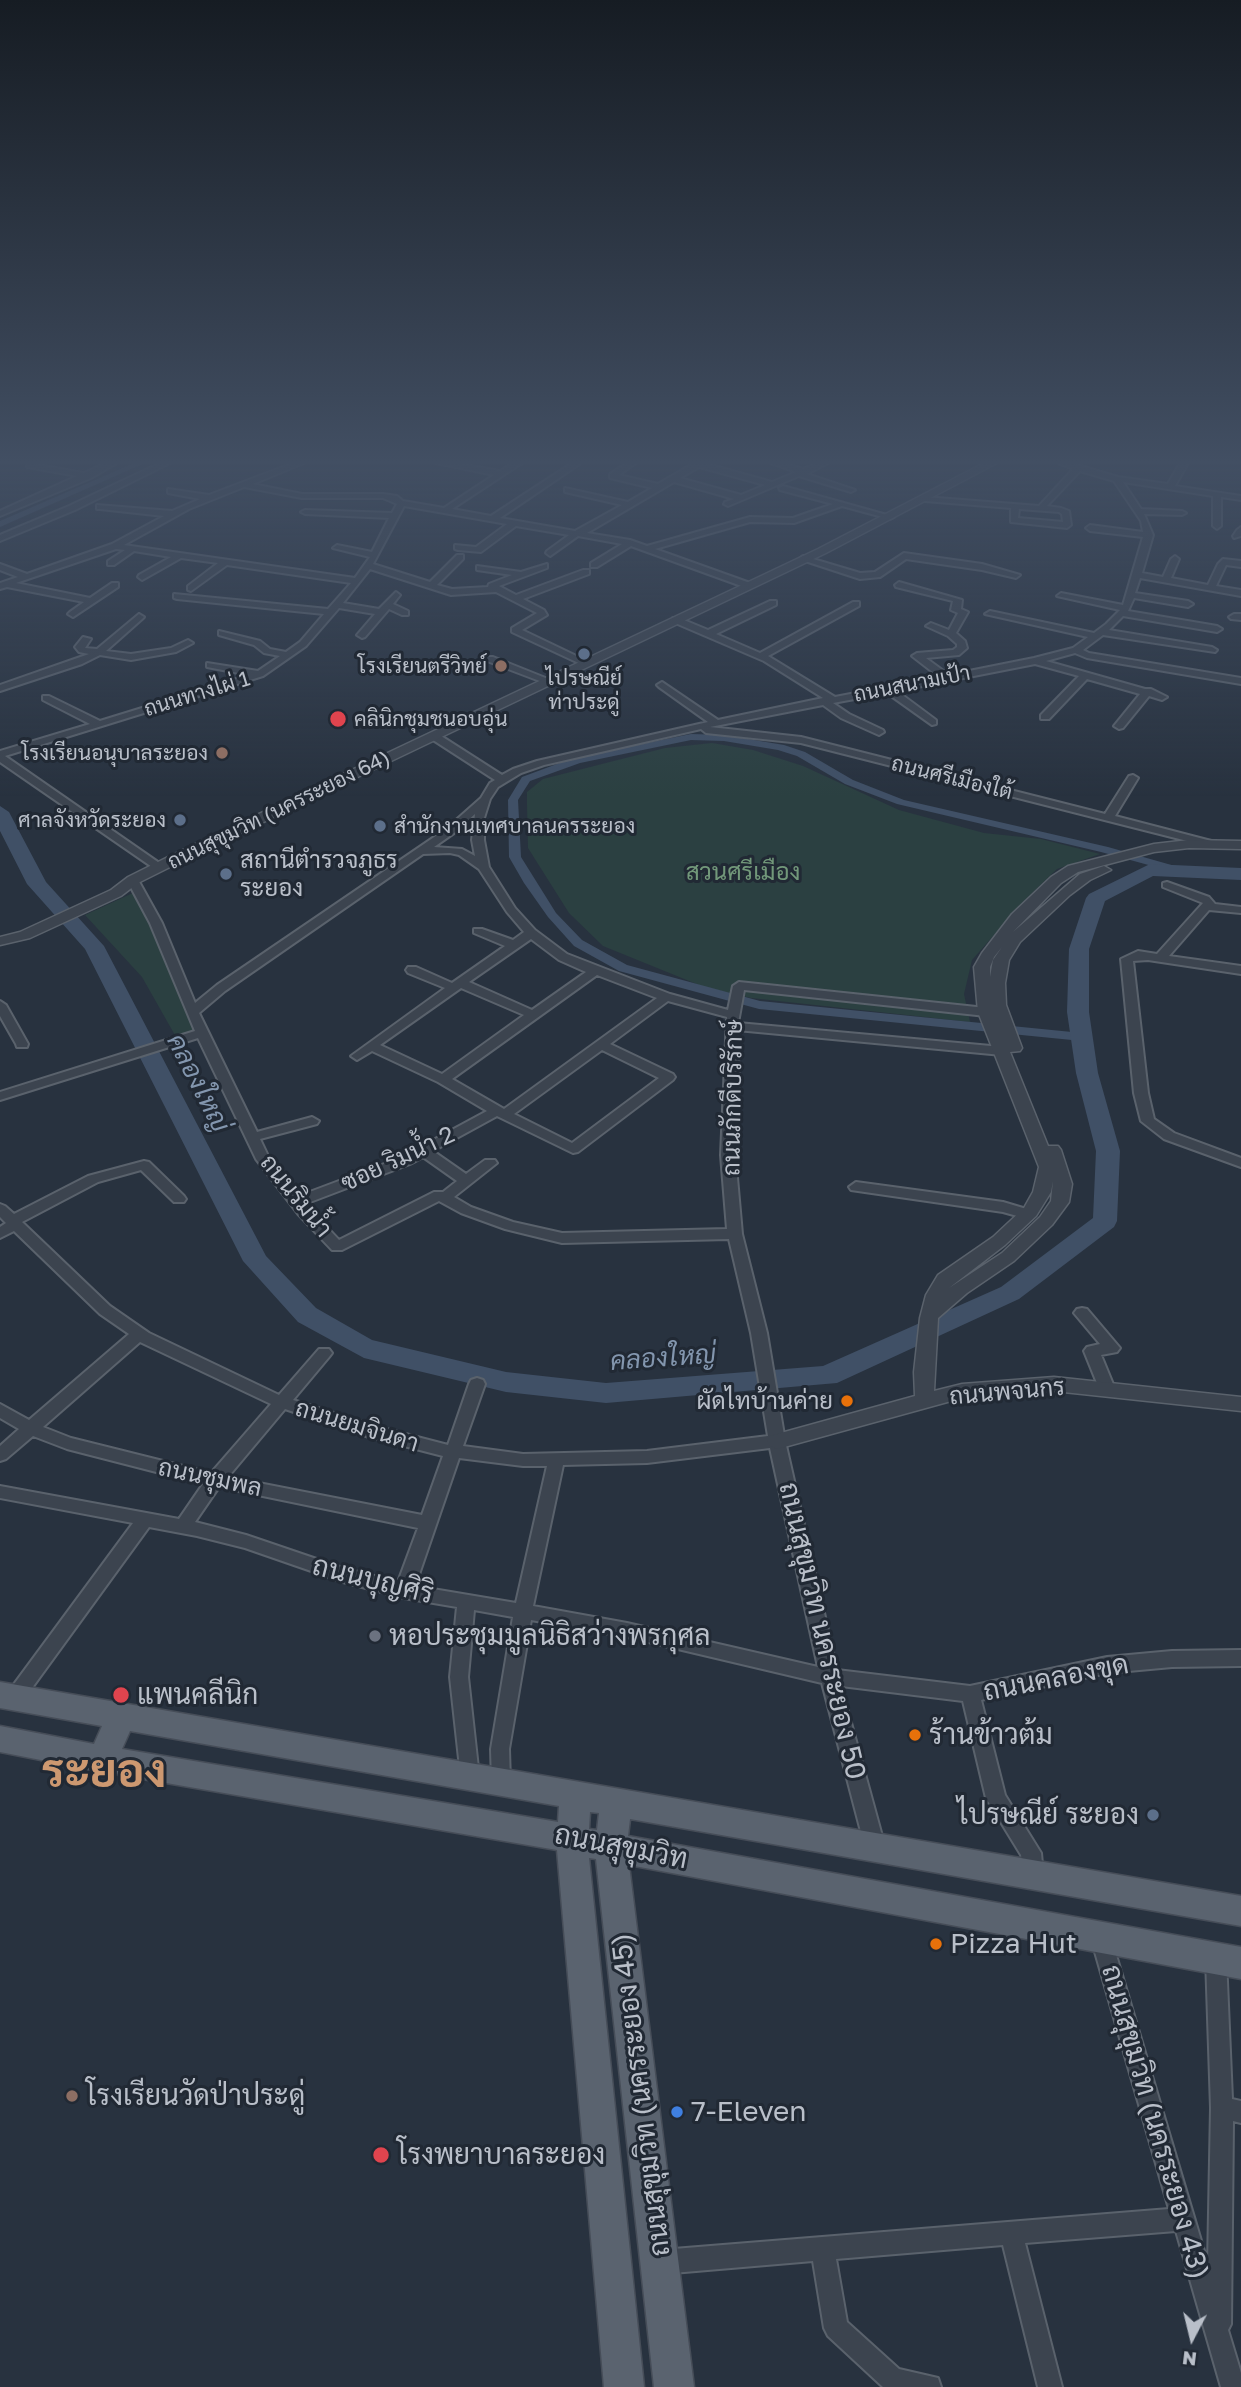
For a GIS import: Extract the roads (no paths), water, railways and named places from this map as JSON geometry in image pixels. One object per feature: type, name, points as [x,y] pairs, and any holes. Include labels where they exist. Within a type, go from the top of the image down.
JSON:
[{"type":"main road","name":"ถนนสุขุมวิท","points":[[7,1696],[1241,1911]]},
{"type":"main road","points":[[102,1759],[122,1716]]},
{"type":"main road","name":"ถนนสุขุมวิท","points":[[0,1739],[102,1759],[544,1832],[572,1840],[1228,1961]]},
{"type":"main road","name":"ถนนสุขุมวิท (นครระยอง 45)","points":[[576,1795],[572,1840],[624,2387]]},
{"type":"main road","name":"ถนนสุขุมวิท (นครระยอง 45)","points":[[616,1802],[611,1847],[674,2387]]},
{"type":"street","points":[[21,574],[25,576]]},
{"type":"street","points":[[3,584],[30,574]]},
{"type":"street","points":[[142,577],[146,574]]},
{"type":"street","points":[[191,588],[209,574]]},
{"type":"street","points":[[311,574],[357,581]]},
{"type":"street","name":"ถนนทางไผ่ 1","points":[[0,756],[260,674],[303,644],[362,574]]},
{"type":"street","points":[[398,574],[450,592],[500,589]]},
{"type":"street","points":[[432,585],[441,574]]},
{"type":"street","points":[[516,598],[580,574]]},
{"type":"street","points":[[719,574],[747,585]]},
{"type":"street","name":"ถนนสุขุมวิท (นครระยอง 64)","points":[[0,940],[133,880],[770,574]]},
{"type":"street","points":[[855,574],[878,574]]},
{"type":"street","points":[[1166,580],[1168,574]]},
{"type":"street","points":[[1211,588],[1217,574]]},
{"type":"street","points":[[522,575],[492,586],[542,615],[515,629],[586,663]]},
{"type":"street","points":[[1139,575],[1241,593]]},
{"type":"street","name":"ถนนสนามเป้า","points":[[497,782],[541,762],[827,700],[1035,661],[1076,650],[1099,634],[1123,611],[1139,575]]},
{"type":"street","points":[[3,584],[91,601]]},
{"type":"street","points":[[900,584],[958,600],[956,610],[963,612],[951,634]]},
{"type":"street","points":[[73,614],[115,585]]},
{"type":"street","points":[[362,635],[396,595]]},
{"type":"street","points":[[1132,595],[1188,604]]},
{"type":"street","points":[[177,596],[333,609],[385,608],[405,613]]},
{"type":"street","points":[[1061,596],[1217,629]]},
{"type":"street","points":[[708,634],[773,603]]},
{"type":"street","points":[[761,656],[856,604]]},
{"type":"street","points":[[989,614],[1099,634],[1212,650]]},
{"type":"street","points":[[0,688],[98,653],[139,617]]},
{"type":"street","points":[[676,620],[786,669],[845,716],[879,732]]},
{"type":"street","points":[[931,626],[951,634],[962,643],[959,651],[917,656],[946,677]]},
{"type":"street","points":[[222,633],[257,643],[267,651],[288,655]]},
{"type":"street","points":[[86,639],[80,649],[131,657],[173,650],[188,643]]},
{"type":"street","points":[[1076,650],[1087,655],[1241,681]]},
{"type":"street","points":[[489,659],[548,681]]},
{"type":"street","points":[[1035,661],[1148,691],[1161,697]]},
{"type":"street","points":[[210,665],[260,674]]},
{"type":"street","points":[[1045,717],[1086,675]]},
{"type":"street","points":[[662,685],[716,723]]},
{"type":"street","points":[[888,689],[932,722]]},
{"type":"street","points":[[1119,726],[1148,691]]},
{"type":"street","points":[[46,698],[99,724]]},
{"type":"street","name":"ถนนศรีเมืองใต้","points":[[685,730],[773,736],[824,745],[1216,845]]},
{"type":"street","points":[[192,1012],[221,988],[437,841],[485,799],[497,782],[434,736]]},
{"type":"street","points":[[0,756],[159,867]]},
{"type":"street","points":[[1108,817],[1132,778]]},
{"type":"street","points":[[483,867],[478,835],[485,799]]},
{"type":"street","points":[[450,831],[478,835]]},
{"type":"street","points":[[421,851],[469,848],[478,835]]},
{"type":"street","points":[[437,841],[441,847],[472,857],[483,867],[505,902],[531,933],[563,957],[666,997],[733,1017],[1003,1043]]},
{"type":"street","points":[[925,1401],[924,1372],[929,1318],[935,1294],[945,1279],[982,1253],[1028,1214],[1042,1192],[1048,1167],[992,1014],[982,967],[997,940],[1031,903],[1062,875],[1178,850],[1241,845]]},
{"type":"street","points":[[1178,850],[1241,852]]},
{"type":"street","points":[[992,1014],[1001,960],[1014,939],[1085,877],[1107,864]]},
{"type":"street","name":"ถนนริมน้ำ","points":[[133,880],[156,923],[192,1012],[263,1159],[296,1202],[337,1247],[439,1195],[444,1198]]},
{"type":"street","points":[[1167,886],[1205,899],[1211,906]]},
{"type":"street","points":[[1031,903],[1047,908]]},
{"type":"street","points":[[1160,958],[1200,910],[1211,906],[1241,910]]},
{"type":"street","points":[[478,931],[515,945]]},
{"type":"street","points":[[357,1056],[531,933]]},
{"type":"street","points":[[1241,970],[1138,955],[1127,959],[1144,1113],[1154,1128],[1169,1136],[1241,1163]]},
{"type":"street","points":[[412,970],[534,1015]]},
{"type":"street","points":[[443,1079],[595,971]]},
{"type":"street","name":"ถนนภักดีบริรักษ์","points":[[773,1413],[759,1332],[735,1234],[728,1155],[733,1017],[739,986],[992,1014]]},
{"type":"street","points":[[184,991],[221,988]]},
{"type":"street","name":"ซอย ริมน้ำ 2","points":[[296,1202],[405,1161],[501,1113],[666,997]]},
{"type":"street","points":[[0,1005],[22,1044]]},
{"type":"street","points":[[0,1096],[202,1033]]},
{"type":"street","points":[[929,1318],[945,1299],[997,1264],[1046,1221],[1060,1202],[1063,1184],[1003,1043]]},
{"type":"street","points":[[371,1046],[443,1079],[501,1113],[573,1149],[668,1077],[601,1045]]},
{"type":"street","points":[[253,1138],[312,1121]]},
{"type":"street","points":[[423,1151],[466,1181]]},
{"type":"street","points":[[489,1163],[444,1198],[466,1210],[510,1226],[562,1238],[735,1234]]},
{"type":"street","points":[[0,1233],[93,1179],[144,1165],[179,1199]]},
{"type":"street","points":[[856,1187],[1003,1207],[1028,1214]]},
{"type":"street","name":"ถนนยมจินดา","points":[[0,1209],[105,1310],[139,1334],[281,1402],[392,1438],[453,1452],[523,1460],[647,1457],[777,1441]]},
{"type":"street","points":[[982,1253],[997,1264]]},
{"type":"street","points":[[1082,1313],[1112,1348],[1091,1351],[1107,1389]]},
{"type":"street","points":[[0,1455],[139,1334]]},
{"type":"street","points":[[183,1526],[215,1480],[324,1353]]},
{"type":"street","points":[[404,1591],[477,1384]]},
{"type":"street","name":"ถนนพจนกร","points":[[777,1441],[962,1391],[1054,1384],[1241,1404]]},
{"type":"street","name":"ถนนชุมพล","points":[[0,1410],[29,1428],[67,1443],[215,1480],[428,1522]]},
{"type":"street","name":"ถนนสุขุมวิท นครระยอง 50","points":[[773,1413],[830,1677],[875,1847]]},
{"type":"street","points":[[501,1782],[500,1749],[523,1613],[556,1460]]},
{"type":"street","name":"ถนนบุญศิริ","points":[[0,1492],[183,1526],[246,1542],[343,1575],[404,1591],[627,1630],[830,1677]]},
{"type":"street","points":[[7,1696],[146,1518]]},
{"type":"street","points":[[466,1602],[460,1677],[470,1777]]},
{"type":"street","name":"ถนนคลองขุด","points":[[830,1677],[970,1694],[1107,1665],[1172,1659],[1241,1658]]},
{"type":"street","points":[[970,1694],[996,1798],[1031,1853],[1033,1875]]},
{"type":"street","name":"ถนนสุขุมวิท (นครระยอง 43)","points":[[1101,1938],[1233,2387]]},
{"type":"street","points":[[1219,2339],[1231,2110],[1228,1961]]},
{"type":"street","points":[[660,2263],[1183,2219]]},
{"type":"street","points":[[1012,2232],[1050,2387]]},
{"type":"street","points":[[822,2249],[836,2328],[893,2380],[929,2387]]},
{"type":"waterway","points":[[1082,1037],[759,1005],[623,968],[578,943],[552,915],[530,883],[515,857],[513,800],[526,779],[577,760],[691,737],[724,738],[780,747],[801,754],[849,782],[901,802],[1104,849],[1185,872]]},
{"type":"waterway","name":"คลองใหญ่","points":[[0,812],[37,884],[94,946],[256,1261],[307,1315],[364,1348],[506,1382],[606,1393],[827,1376],[1010,1293],[1105,1221],[1108,1151],[1087,1073],[1078,1012],[1079,949],[1096,898],[1150,870],[1241,874]]},
{"type":"place","name":"ไปรษณีย์ ท่าประดู่","points":[[584,654]]},
{"type":"place","name":"โรงเรียนตรีวิทย์","points":[[501,666]]},
{"type":"place","name":"คลินิกชุมชนอบอุ่น","points":[[338,719]]},
{"type":"place","name":"โรงเรียนอนุบาลระยอง","points":[[222,753]]},
{"type":"place","name":"ศาลจังหวัดระยอง","points":[[180,820]]},
{"type":"place","name":"สำนักงานเทศบาลนครระยอง","points":[[380,826]]},
{"type":"place","name":"สถานีตำรวจภูธร ระยอง","points":[[226,874]]},
{"type":"place","name":"ผัดไทบ้านค่าย","points":[[847,1401]]},
{"type":"place","name":"หอประชุมมูลนิธิสว่างพรกุศล","points":[[375,1636]]},
{"type":"place","name":"แพนคลีนิก","points":[[121,1695]]},
{"type":"place","name":"ร้านข้าวต้ม","points":[[915,1735]]},
{"type":"place","name":"ไปรษณีย์ ระยอง","points":[[1153,1815]]},
{"type":"place","name":"Pizza Hut","points":[[936,1944]]},
{"type":"place","name":"โรงเรียนวัดป่าประดู่","points":[[72,2096]]},
{"type":"place","name":"7-Eleven","points":[[677,2112]]},
{"type":"place","name":"โรงพยาบาลระยอง","points":[[381,2155]]},
{"type":"district","name":"ระยอง","points":[[104,1772]]},
{"type":"park label","name":"สวนศรีเมือง","points":[[743,872]]}]
